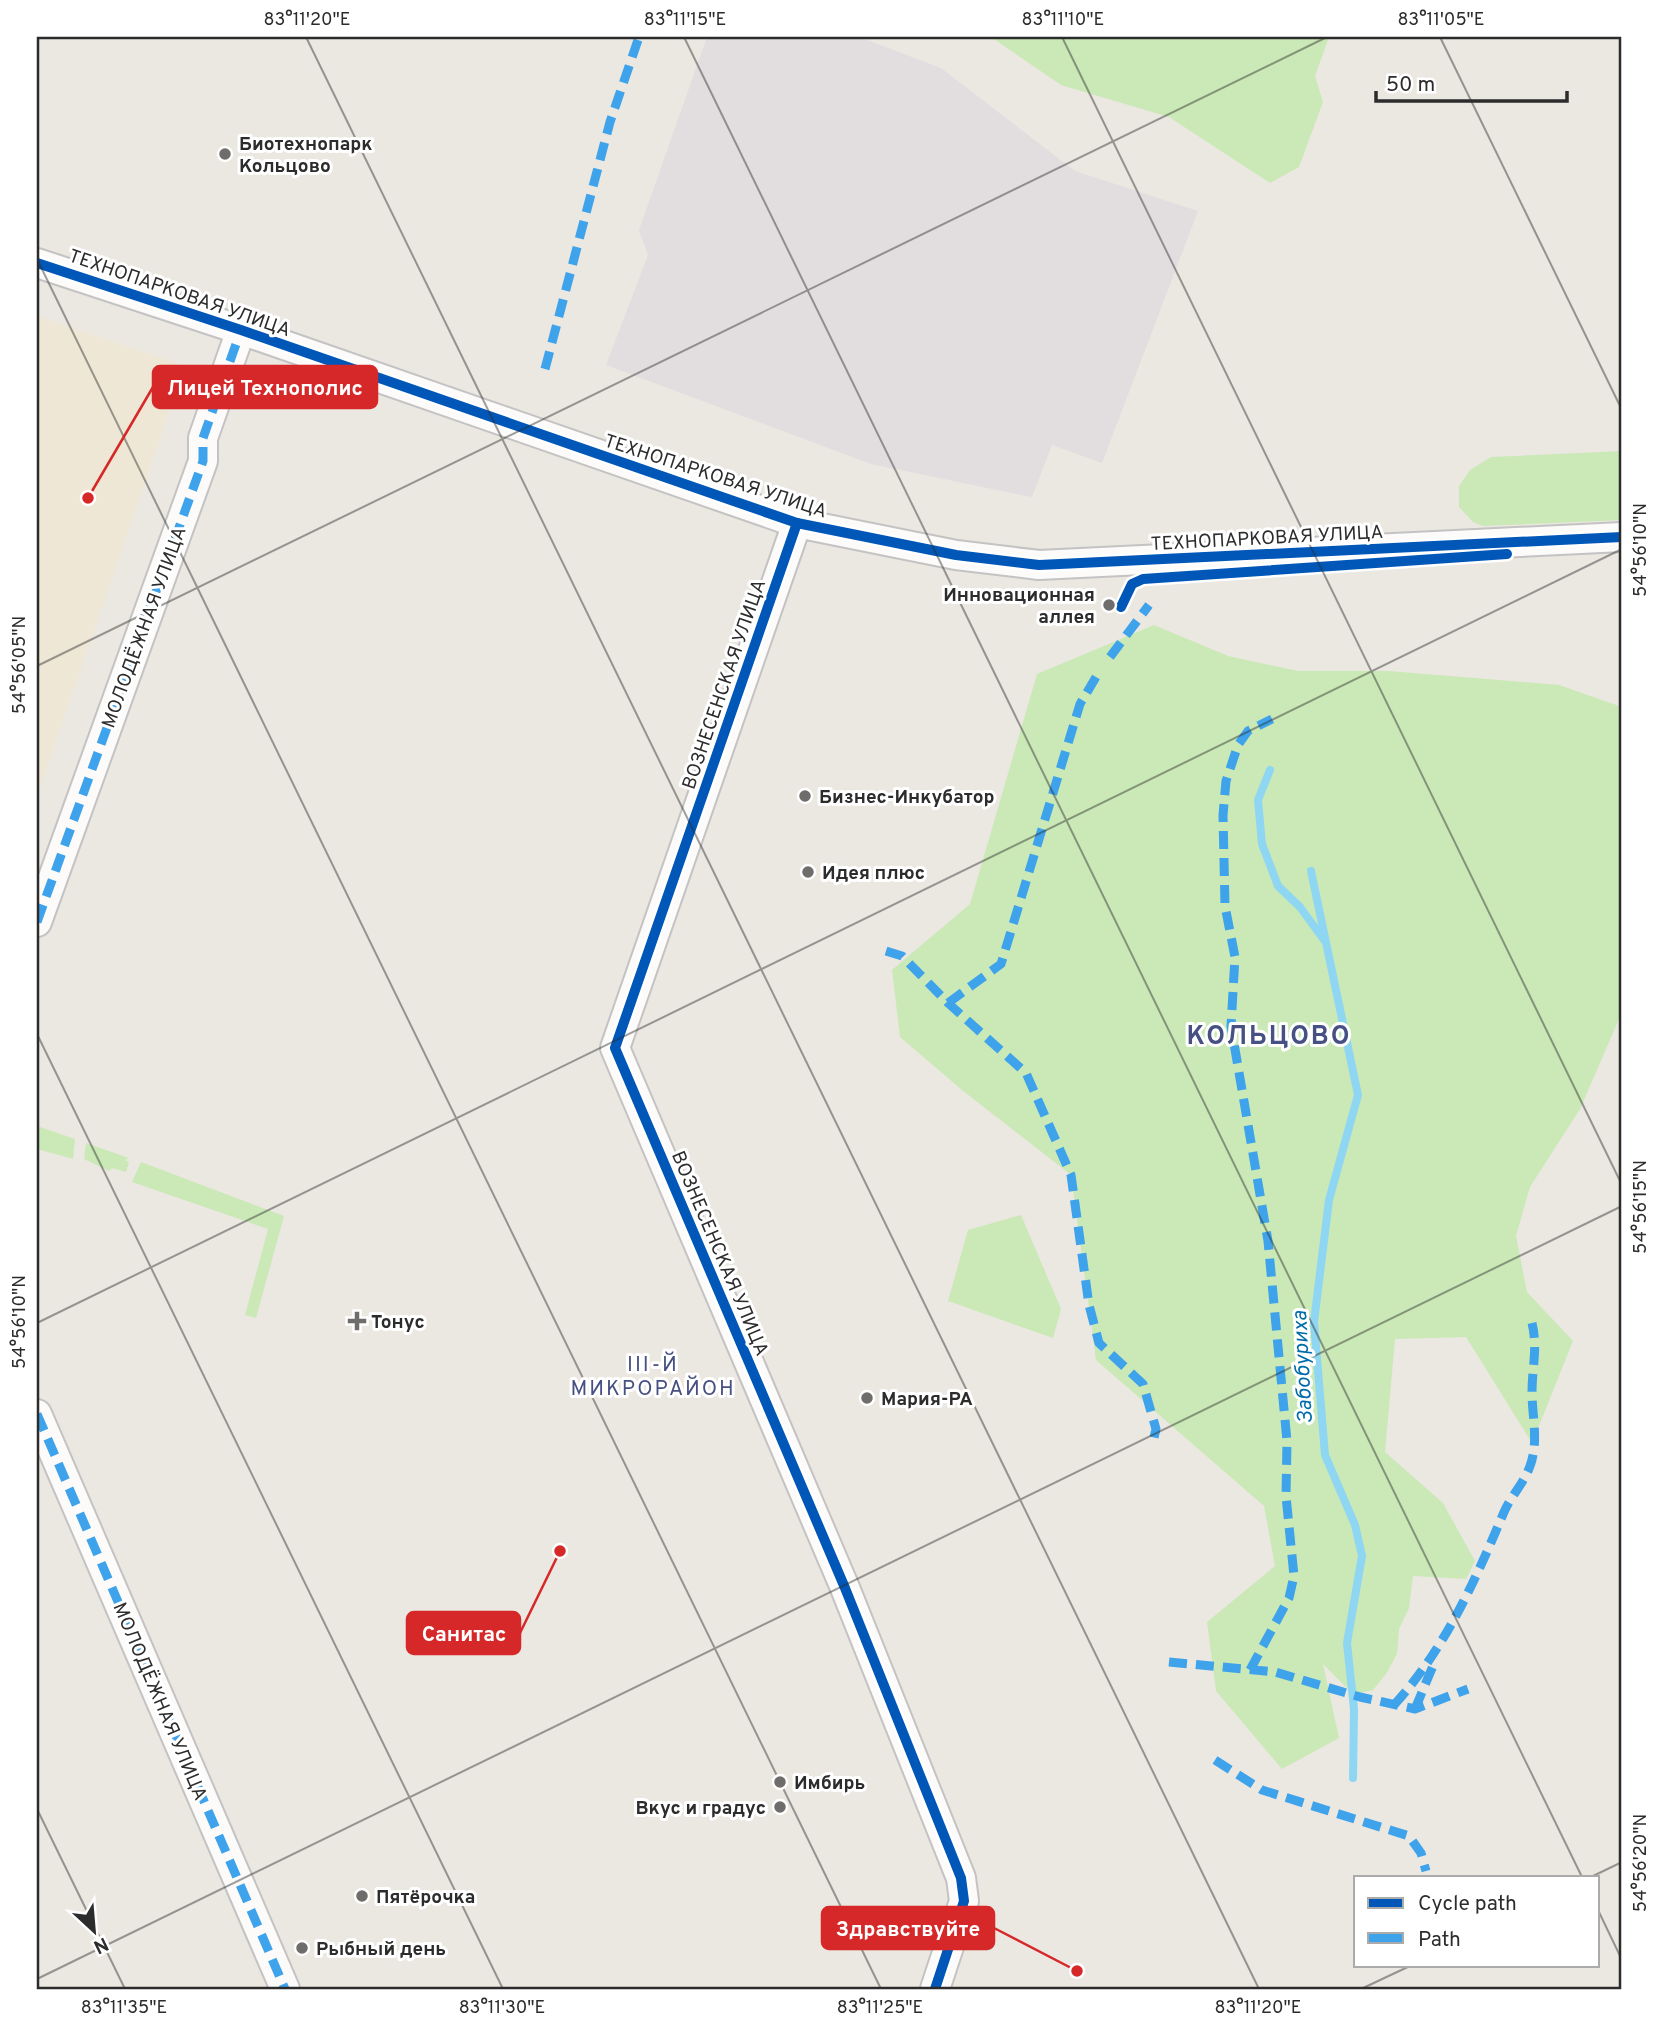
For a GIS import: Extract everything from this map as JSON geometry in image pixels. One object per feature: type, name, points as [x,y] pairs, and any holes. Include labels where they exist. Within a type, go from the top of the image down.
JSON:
[{"type":"street","name":"ТЕХНОПАРКОВАЯ УЛИЦА","points":[[37,263],[242,330],[797,523],[956,555],[1039,565],[1622,537]]},
{"type":"street","name":"МОЛОДЁЖНАЯ УЛИЦА","points":[[37,922],[203,460],[203,438],[242,330]]},
{"type":"street","name":"ВОЗНЕСЕНСКАЯ УЛИЦА","points":[[797,523],[615,1048],[845,1588],[961,1878],[964,1901],[935,1989]]},
{"type":"street","name":"МОЛОДЁЖНАЯ УЛИЦА","points":[[37,1413],[285,1989]]},
{"type":"shaded area","points":[[707,37],[859,37],[941,68],[1075,171],[1198,211],[1102,463],[1052,445],[1032,497],[871,464],[606,365],[648,255],[639,230]]},
{"type":"shaded area","points":[[37,316],[185,366],[37,796]]},
{"type":"green space","points":[[991,37],[1329,37],[1315,76],[1323,102],[1299,167],[1270,183],[1169,117],[1061,85]]},
{"type":"green space","points":[[1622,451],[1622,520],[1483,526],[1473,522],[1459,507],[1459,486],[1470,470],[1491,457]]},
{"type":"green space","points":[[1154,625],[1228,656],[1298,671],[1389,671],[1559,685],[1622,707],[1622,1012],[1580,1109],[1530,1187],[1516,1236],[1527,1292],[1573,1341],[1532,1443],[1466,1337],[1395,1339],[1385,1452],[1443,1503],[1475,1561],[1466,1579],[1413,1576],[1409,1608],[1399,1629],[1397,1654],[1373,1690],[1359,1693],[1351,1702],[1349,1690],[1323,1664],[1339,1738],[1282,1769],[1216,1691],[1207,1622],[1275,1566],[1264,1506],[1096,1360],[1071,1175],[962,1090],[900,1037],[892,970],[970,904],[1037,674]]},
{"type":"green space","points":[[37,1126],[75,1139],[73,1159],[37,1149]]},
{"type":"green space","points":[[86,1143],[129,1158],[125,1160],[129,1162],[126,1172],[112,1168],[109,1171],[84,1159]]},
{"type":"green space","points":[[141,1162],[284,1216],[256,1318],[245,1315],[268,1229],[132,1182]]},
{"type":"green space","points":[[1021,1215],[1061,1309],[1053,1338],[948,1301],[968,1230]]},
{"type":"waterway","points":[[1270,770],[1258,800],[1262,844],[1278,886],[1300,907],[1324,940]]},
{"type":"waterway","name":"Забобуриха","points":[[1311,871],[1358,1095],[1329,1200],[1314,1322],[1325,1455],[1355,1525],[1362,1556],[1347,1643],[1354,1709],[1353,1778]]},
{"type":"marked path","points":[[545,369],[610,122],[639,37]]},
{"type":"marked path","points":[[37,922],[203,461],[203,438],[241,330]]},
{"type":"marked path","points":[[1110,657],[1149,605]]},
{"type":"marked path","points":[[948,1003],[1001,964],[1080,704],[1096,677]]},
{"type":"marked path","points":[[1250,1670],[1289,1598],[1294,1576],[1286,1496],[1287,1441],[1268,1241],[1231,1026],[1235,957],[1225,906],[1223,815],[1226,781],[1238,745],[1248,731],[1272,719]]},
{"type":"marked path","points":[[886,951],[902,956],[948,1003],[1026,1073],[1071,1175],[1089,1305],[1099,1343],[1143,1384],[1156,1429],[1152,1446]]},
{"type":"marked path","points":[[1394,1705],[1444,1638],[1470,1589],[1507,1506],[1530,1466],[1535,1438],[1532,1392],[1535,1341],[1532,1323]]},
{"type":"marked path","points":[[37,1414],[285,1989]]},
{"type":"marked path","points":[[1415,1709],[1435,1661]]},
{"type":"marked path","points":[[1169,1662],[1275,1672],[1360,1697],[1415,1709],[1468,1689]]},
{"type":"marked path","points":[[1215,1760],[1262,1790],[1409,1836],[1421,1853],[1426,1871]]},
{"type":"cycle path","points":[[37,263],[241,330],[797,523],[956,555],[1039,565],[1622,537]]},
{"type":"cycle path","points":[[797,523],[615,1048],[845,1588],[961,1878],[964,1901],[935,1989]]},
{"type":"cycle path","points":[[1121,607],[1132,584],[1143,579],[1507,554]]},
{"type":"place","name":"Биотехнопарк Кольцово","points":[[225,154]]},
{"type":"place","name":"Лицей Технополис","points":[[88,498]]},
{"type":"place","name":"Инновационная аллея","points":[[1109,605]]},
{"type":"place","name":"Бизнес-Инкубатор","points":[[805,796]]},
{"type":"place","name":"Идея плюс","points":[[808,872]]},
{"type":"place","name":"Тонус","points":[[357,1321]]},
{"type":"place","name":"Мария-РА","points":[[867,1398]]},
{"type":"place","name":"Санитас","points":[[560,1551]]},
{"type":"place","name":"Имбирь","points":[[780,1782]]},
{"type":"place","name":"Вкус и градус","points":[[780,1807]]},
{"type":"place","name":"Пятёрочка","points":[[362,1896]]},
{"type":"place","name":"Рыбный день","points":[[302,1948]]},
{"type":"place","name":"Здравствуйте","points":[[1077,1971]]},
{"type":"district","name":"КОЛЬЦОВО","points":[[1269,1035]]},
{"type":"district","name":"III-Й МИКРОРАЙОН","points":[[653,1376]]}]
